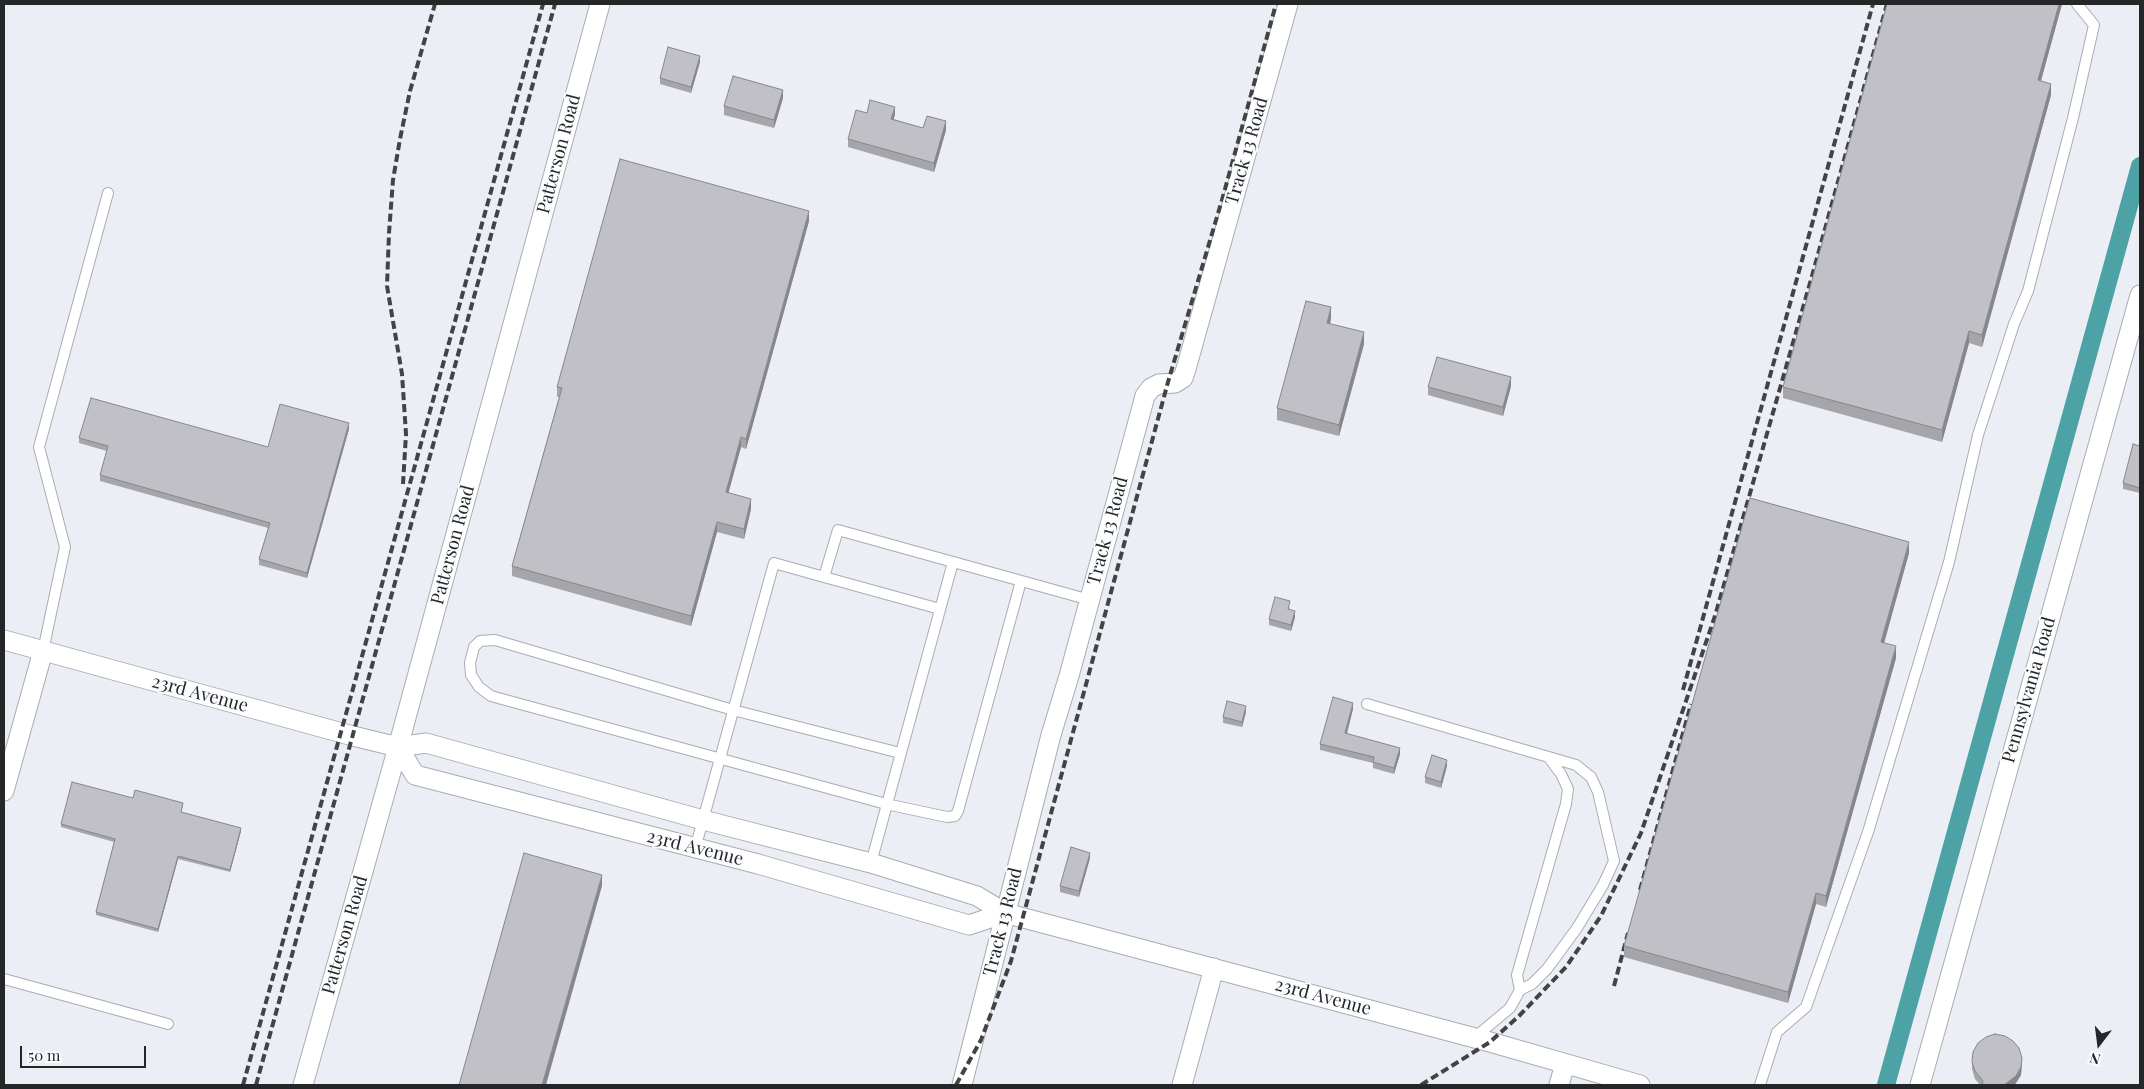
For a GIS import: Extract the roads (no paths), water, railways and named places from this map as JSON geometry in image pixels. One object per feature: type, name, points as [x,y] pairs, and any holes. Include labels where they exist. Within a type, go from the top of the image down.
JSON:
[{"type":"street","name":"Patterson Road","points":[[302,1085],[398,747],[600,4]]},
{"type":"street","name":"Track 13 Road","points":[[962,1085],[1004,913],[1051,735],[1090,600],[1145,396],[1151,388],[1159,384],[1175,383],[1183,378],[1288,4]]},
{"type":"street","name":"Pennsylvania Road","points":[[1920,1085],[2140,295]]},
{"type":"street","name":"23rd Avenue","points":[[4,640],[398,747],[426,743],[703,820],[871,863],[977,896],[1004,913],[1474,1038],[1640,1085]]},
{"type":"street","points":[[4,791],[7,768],[43,651]]},
{"type":"street","name":"23rd Avenue","points":[[398,747],[415,775],[758,864],[969,925],[1004,913]]},
{"type":"street","points":[[1182,1085],[1214,968]]},
{"type":"street","points":[[1559,1085],[1564,1064]]},
{"type":"lane","points":[[1760,1085],[1777,1032],[1806,1007],[1868,832],[1949,562],[1978,435],[2014,324],[2028,291],[2075,109],[2094,25],[2077,4]]},
{"type":"lane","points":[[43,651],[65,547],[39,447],[108,193]]},
{"type":"lane","points":[[824,578],[838,530],[1090,600]]},
{"type":"lane","points":[[695,849],[774,562],[824,578],[940,609]]},
{"type":"lane","points":[[871,863],[953,562]]},
{"type":"lane","points":[[900,753],[733,710],[495,640],[480,641],[474,647],[470,663],[471,675],[479,687],[491,696],[886,804],[938,816],[955,816],[958,811],[1021,581]]},
{"type":"lane","points":[[1367,704],[1576,766],[1591,777],[1598,792],[1614,861],[1591,907],[1564,947],[1532,984],[1520,990],[1510,1008],[1474,1038]]},
{"type":"lane","points":[[1520,990],[1517,975],[1566,804],[1568,789],[1561,774],[1549,758]]},
{"type":"lane","points":[[4,979],[168,1024]]},
{"type":"waterway","points":[[1886,1085],[2140,166]]},
{"type":"railway","points":[[403,484],[406,434],[402,374],[387,286],[389,233],[393,180],[400,139],[410,91],[435,4]]},
{"type":"railway","points":[[243,1085],[543,4]]},
{"type":"railway","points":[[256,1085],[555,4]]},
{"type":"railway","points":[[956,1085],[981,1040],[1011,961],[1168,382],[1222,200],[1276,4]]},
{"type":"railway","points":[[1683,690],[1873,4]]},
{"type":"railway","points":[[1421,1085],[1490,1042],[1519,1016],[1566,967],[1601,916],[1641,833],[1715,616],[1887,4]]},
{"type":"railway","points":[[1640,890],[1691,704]]},
{"type":"railway","points":[[1614,986],[1628,933]]}]
